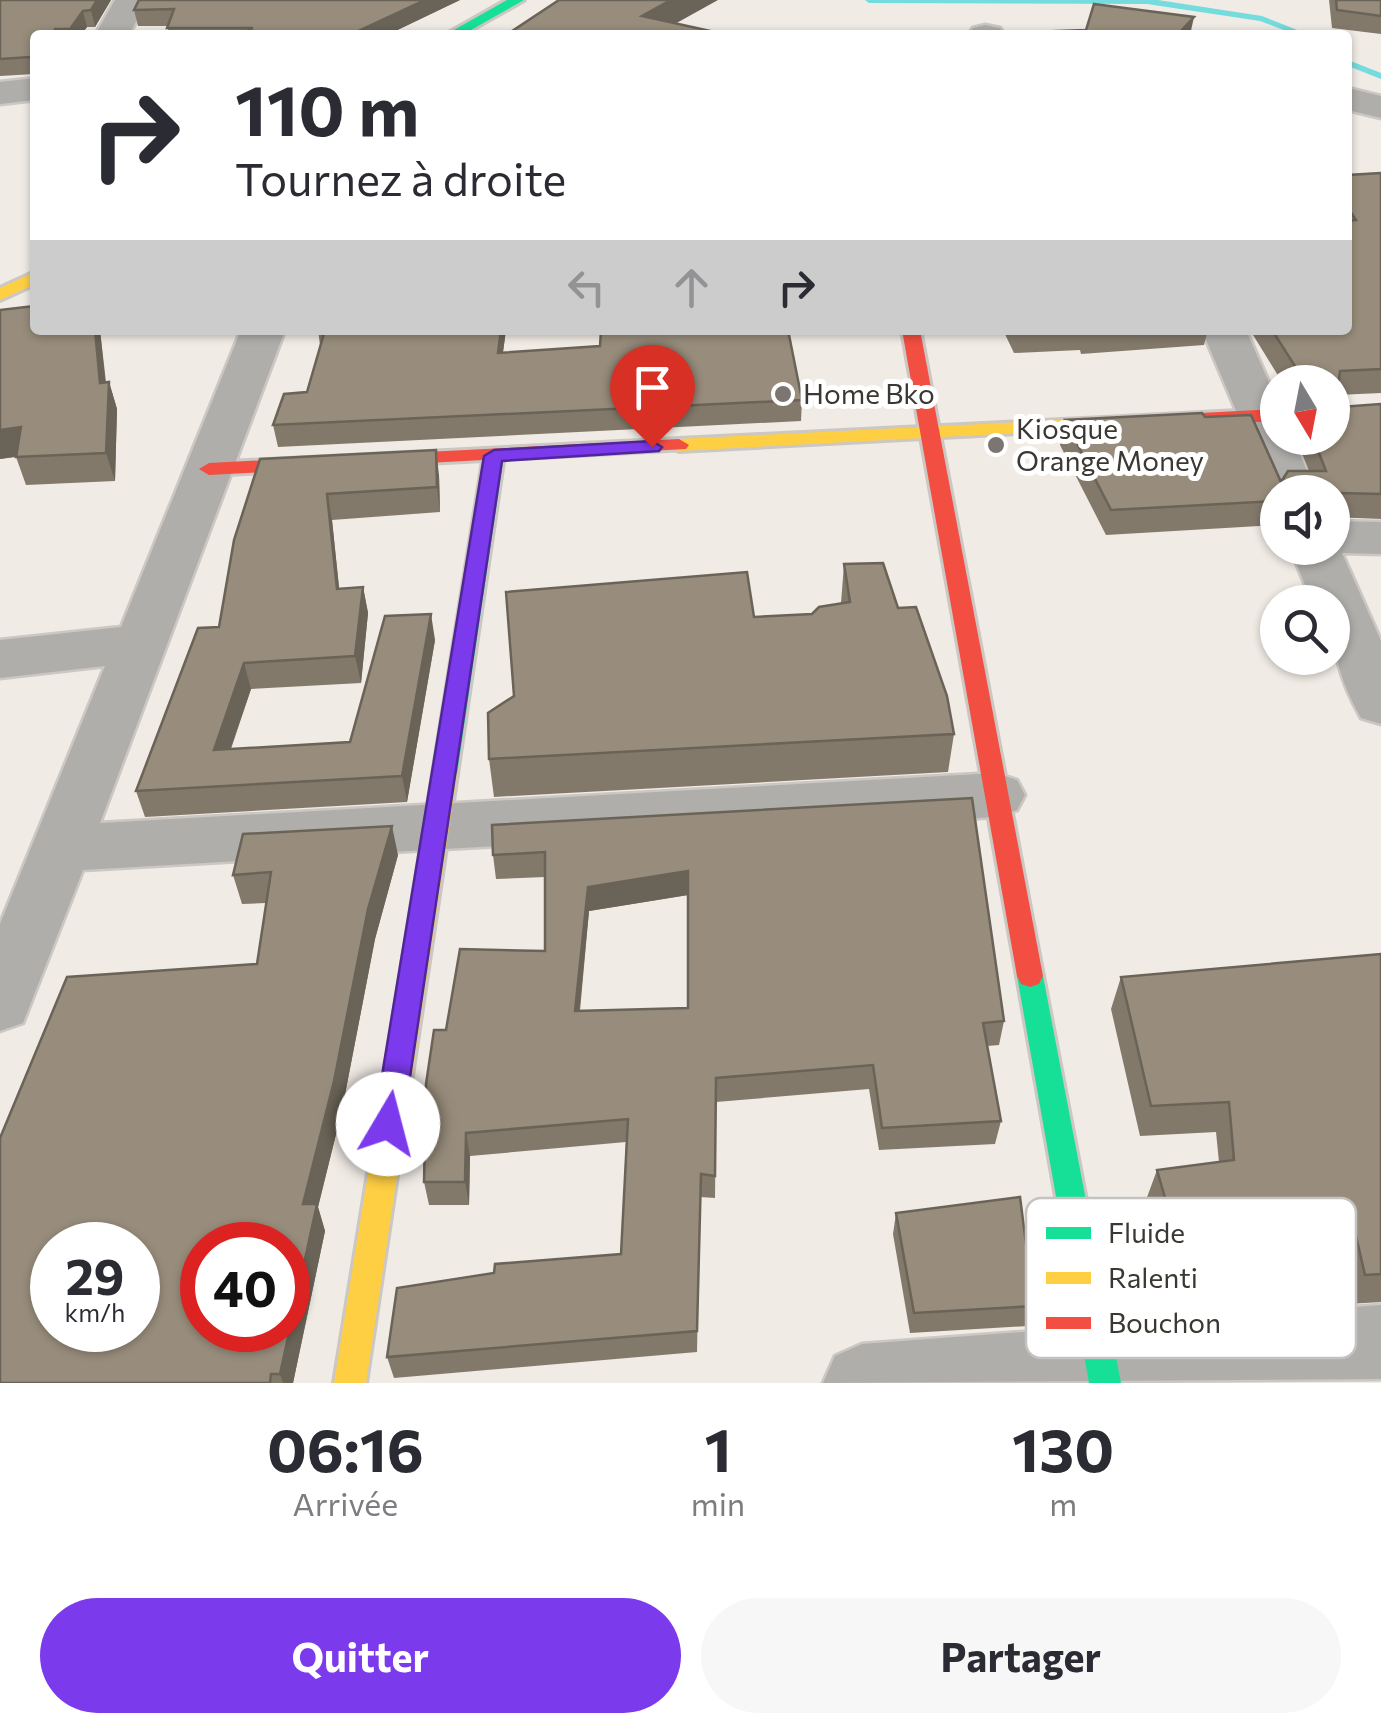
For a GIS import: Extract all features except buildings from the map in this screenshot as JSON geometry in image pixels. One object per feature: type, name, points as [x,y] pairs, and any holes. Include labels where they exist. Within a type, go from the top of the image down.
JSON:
[{"type":"street","points":[[115,30],[131,0]]},
{"type":"street","points":[[461,30],[518,0]]},
{"type":"street","points":[[0,93],[30,90]]},
{"type":"street","points":[[1352,101],[1381,107]]},
{"type":"street","points":[[0,295],[30,280]]},
{"type":"street","points":[[0,1004],[260,335]]},
{"type":"street","points":[[912,335],[1070,1198]]},
{"type":"street","points":[[1227,335],[1260,399]]},
{"type":"street","points":[[208,469],[1260,416]]},
{"type":"street","points":[[350,1383],[432,828],[494,456]]},
{"type":"street","points":[[1350,537],[1381,538]]},
{"type":"street","points":[[1323,565],[1381,704]]},
{"type":"street","points":[[0,660],[141,644]]},
{"type":"street","points":[[61,848],[996,795]]},
{"type":"street","points":[[1356,1345],[1381,1342]]},
{"type":"street","points":[[862,1383],[1103,1374],[1242,1358]]},
{"type":"waterway","points":[[869,0],[1147,1],[1262,19],[1292,30]]},
{"type":"waterway","points":[[1352,65],[1381,76]]},
{"type":"traffic: fast","points":[[461,30],[517,0]]},
{"type":"traffic: fast","points":[[445,774],[494,455]]},
{"type":"traffic: fast","points":[[1030,976],[1071,1198]]},
{"type":"traffic: fast","points":[[1100,1358],[1105,1383]]},
{"type":"traffic: slow","points":[[0,295],[30,280]]},
{"type":"traffic: slow","points":[[679,445],[1104,424]]},
{"type":"traffic: slow","points":[[350,1383],[445,774]]},
{"type":"traffic: jam","points":[[912,335],[1030,976]]},
{"type":"traffic: jam","points":[[1104,424],[1260,416]]},
{"type":"traffic: jam","points":[[209,469],[679,445]]},
{"type":"place","name":"Home Bko","points":[[783,394]]},
{"type":"place","name":"Kiosque Orange Money","points":[[996,445]]},
{"type":"route","points":[[388,1124],[494,456],[652,447]]}]
